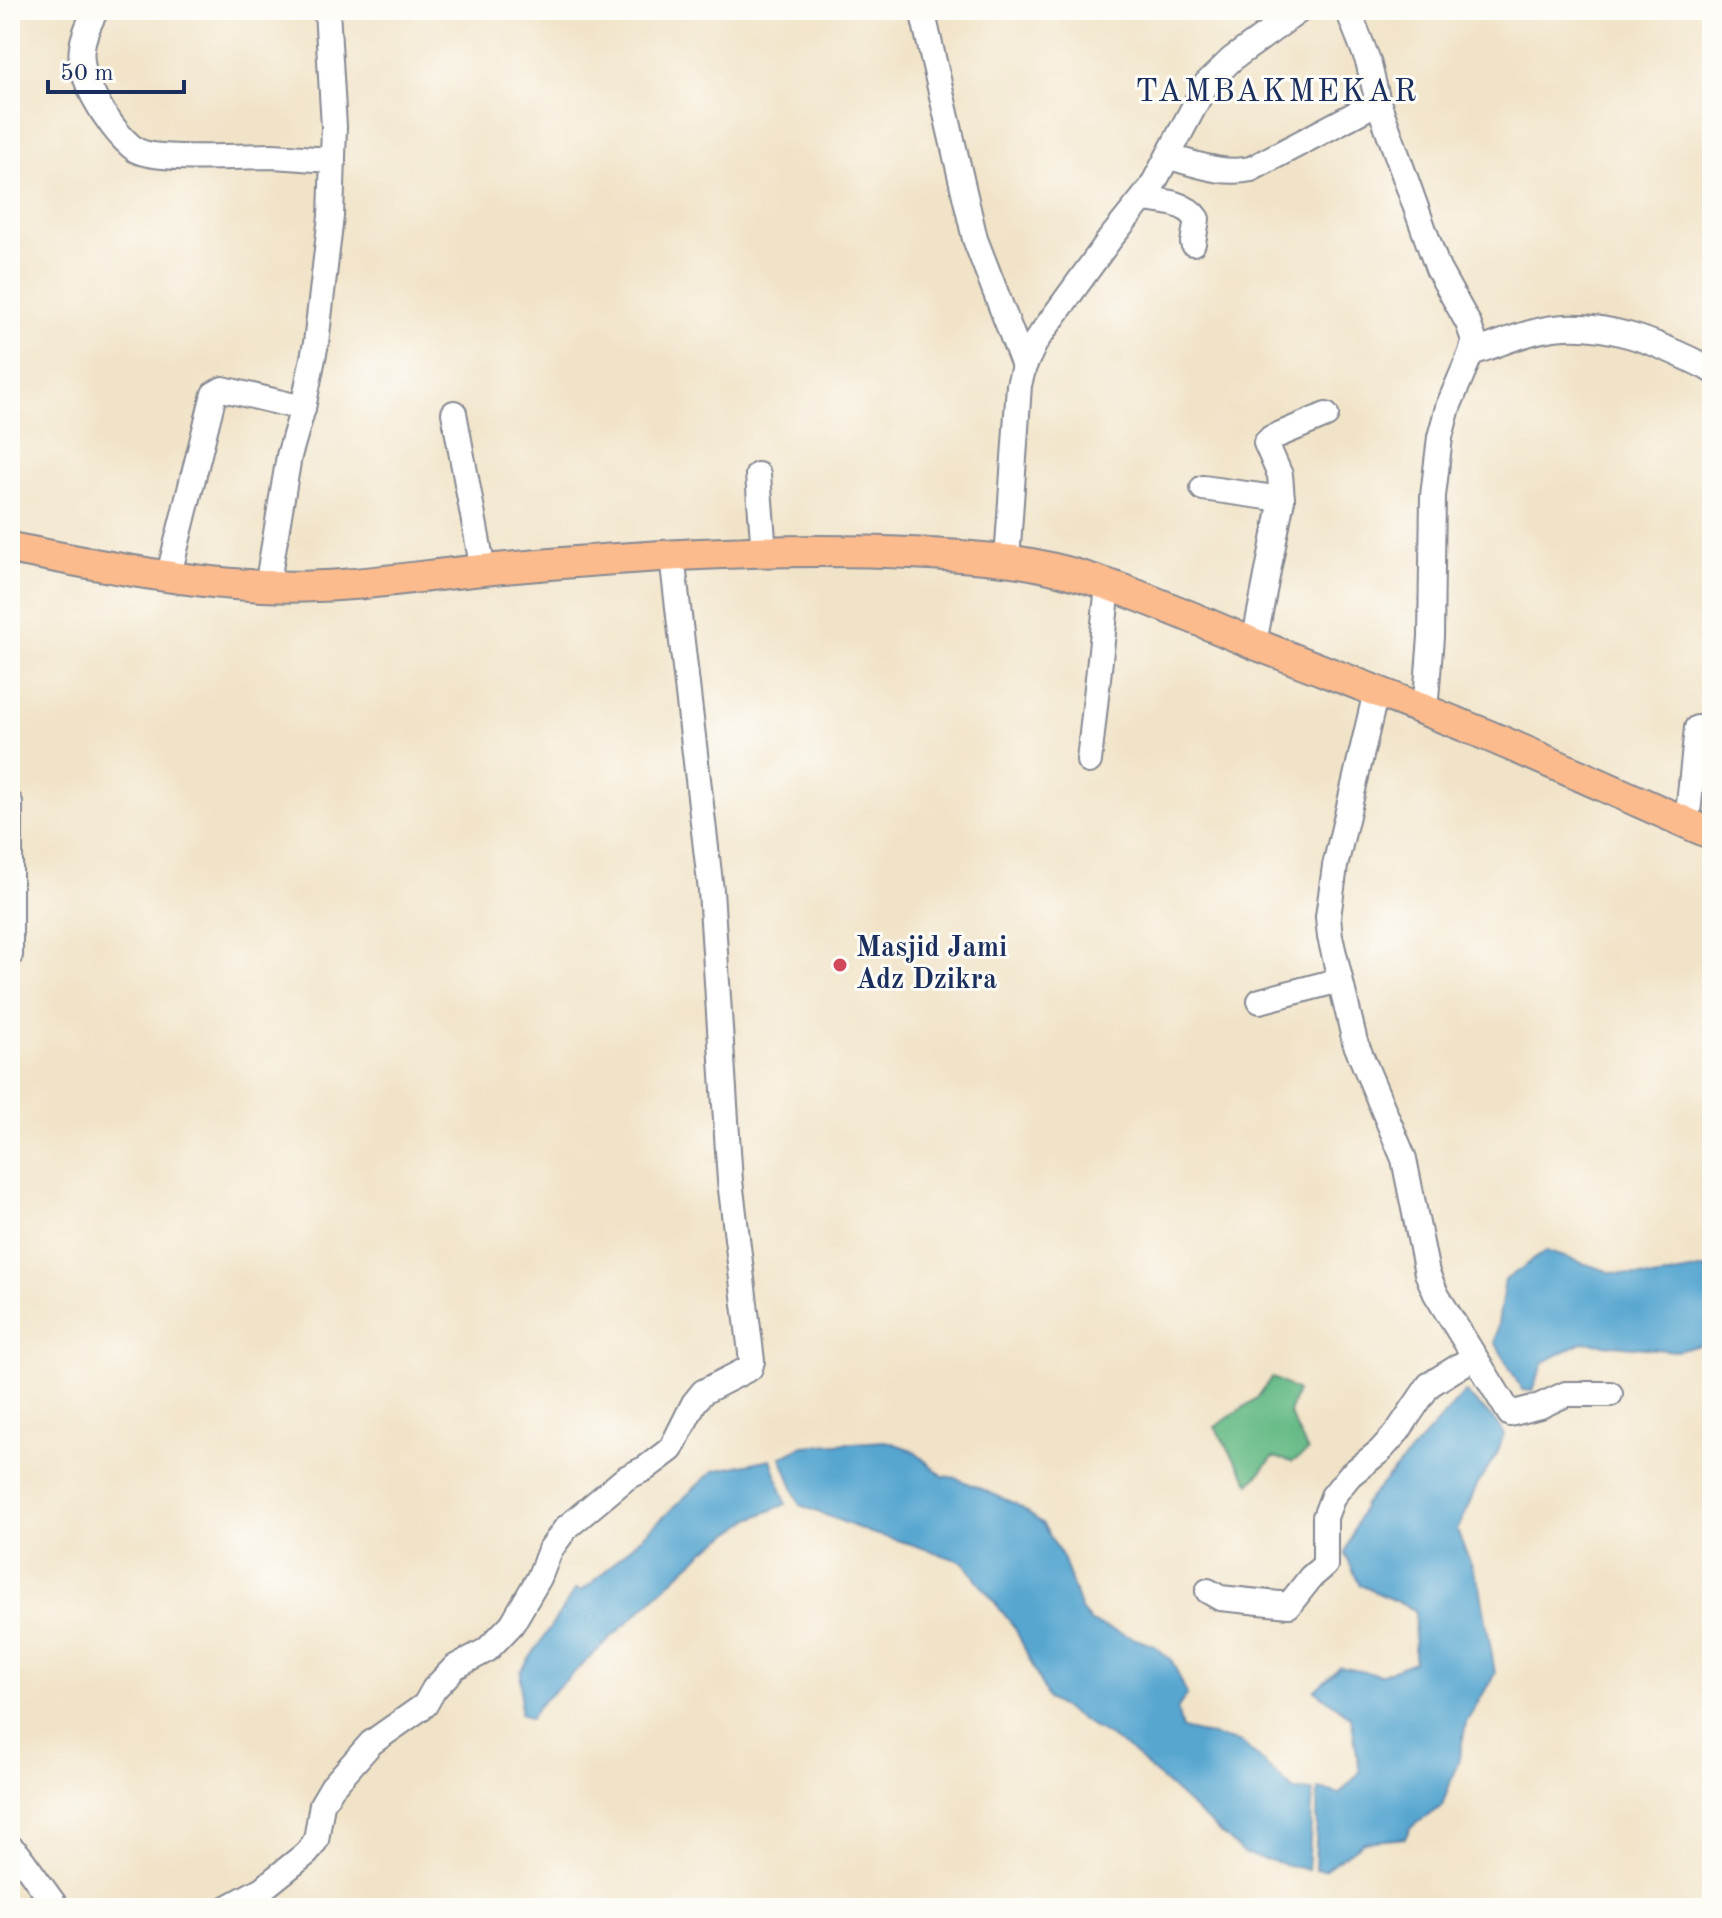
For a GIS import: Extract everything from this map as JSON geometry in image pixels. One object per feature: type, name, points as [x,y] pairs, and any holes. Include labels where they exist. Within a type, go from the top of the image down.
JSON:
[{"type":"main road","points":[[10,548],[168,578],[267,587],[373,583],[483,570],[672,556],[917,554],[1007,560],[1047,567],[1108,586],[1425,711],[1700,829]]},
{"type":"street","points":[[96,10],[83,35],[80,50],[82,66],[87,83],[105,115],[137,150],[157,156],[273,156],[333,160]]},
{"type":"street","points":[[267,587],[289,456],[303,408],[316,343],[331,216],[334,127],[327,10]]},
{"type":"street","points":[[922,10],[975,239],[1024,366]]},
{"type":"street","points":[[1007,560],[1019,385],[1036,341],[1143,199],[1169,157],[1206,84],[1232,59],[1300,10]]},
{"type":"street","points":[[1348,10],[1438,269],[1473,335],[1471,353],[1448,407],[1436,467],[1431,637],[1425,711]]},
{"type":"street","points":[[1169,157],[1222,171],[1251,169],[1378,102]]},
{"type":"street","points":[[1143,199],[1167,202],[1192,212],[1197,219],[1193,243]]},
{"type":"street","points":[[1471,353],[1543,330],[1580,326],[1653,343],[1712,370]]},
{"type":"street","points":[[168,578],[214,394],[223,389],[303,408]]},
{"type":"street","points":[[454,413],[483,570]]},
{"type":"street","points":[[1254,643],[1282,499],[1280,475],[1266,443],[1271,438],[1326,415]]},
{"type":"street","points":[[758,475],[764,553]]},
{"type":"street","points":[[1203,488],[1282,499]]},
{"type":"street","points":[[227,1908],[262,1889],[307,1853],[316,1840],[322,1804],[332,1787],[371,1743],[425,1705],[434,1689],[455,1667],[487,1650],[512,1624],[539,1578],[550,1550],[566,1528],[626,1478],[646,1468],[671,1449],[694,1403],[703,1392],[750,1368],[752,1361],[730,1181],[711,891],[672,556]]},
{"type":"street","points":[[1089,761],[1108,586]]},
{"type":"street","points":[[1376,692],[1347,807],[1330,901],[1330,937],[1360,1057],[1404,1159],[1427,1273],[1436,1294],[1510,1414],[1518,1414],[1566,1394],[1610,1394]]},
{"type":"street","points":[[1697,728],[1700,829]]},
{"type":"street","points":[[10,803],[10,955]]},
{"type":"street","points":[[1260,1001],[1340,980]]},
{"type":"street","points":[[1208,1591],[1220,1598],[1289,1605],[1325,1565],[1325,1517],[1333,1496],[1350,1475],[1380,1451],[1398,1431],[1429,1385],[1478,1363]]},
{"type":"street","points":[[10,1847],[57,1908]]},
{"type":"green space","points":[[1272,1377],[1297,1391],[1289,1413],[1308,1452],[1292,1462],[1273,1457],[1250,1484],[1215,1427],[1257,1398]]},
{"type":"water","points":[[1546,1251],[1610,1272],[1653,1278],[1712,1267],[1712,1342],[1676,1351],[1582,1342],[1544,1362],[1532,1391],[1522,1390],[1495,1342],[1505,1280]]},
{"type":"water","points":[[1465,1392],[1498,1424],[1504,1434],[1497,1454],[1478,1483],[1457,1531],[1480,1586],[1495,1673],[1466,1723],[1459,1758],[1442,1806],[1410,1828],[1405,1838],[1364,1842],[1324,1870],[1315,1869],[1318,1789],[1340,1794],[1360,1772],[1351,1717],[1315,1690],[1340,1667],[1380,1675],[1414,1662],[1415,1610],[1360,1585],[1345,1554],[1364,1504]]},
{"type":"water","points":[[886,1441],[912,1450],[943,1476],[956,1478],[1016,1504],[1042,1523],[1064,1560],[1081,1610],[1091,1622],[1155,1646],[1172,1661],[1187,1694],[1177,1709],[1182,1729],[1242,1743],[1294,1791],[1313,1791],[1308,1870],[1244,1854],[1126,1747],[1048,1699],[1015,1628],[963,1562],[871,1533],[800,1505],[781,1457],[803,1446]]},
{"type":"water","points":[[771,1459],[786,1504],[751,1519],[704,1551],[538,1706],[530,1719],[520,1714],[521,1671],[576,1589],[581,1591],[591,1584],[713,1471]]},
{"type":"place","name":"Masjid Jami Adz Dzikra","points":[[840,965]]},
{"type":"district","name":"TAMBAKMEKAR","points":[[1277,93]]}]
